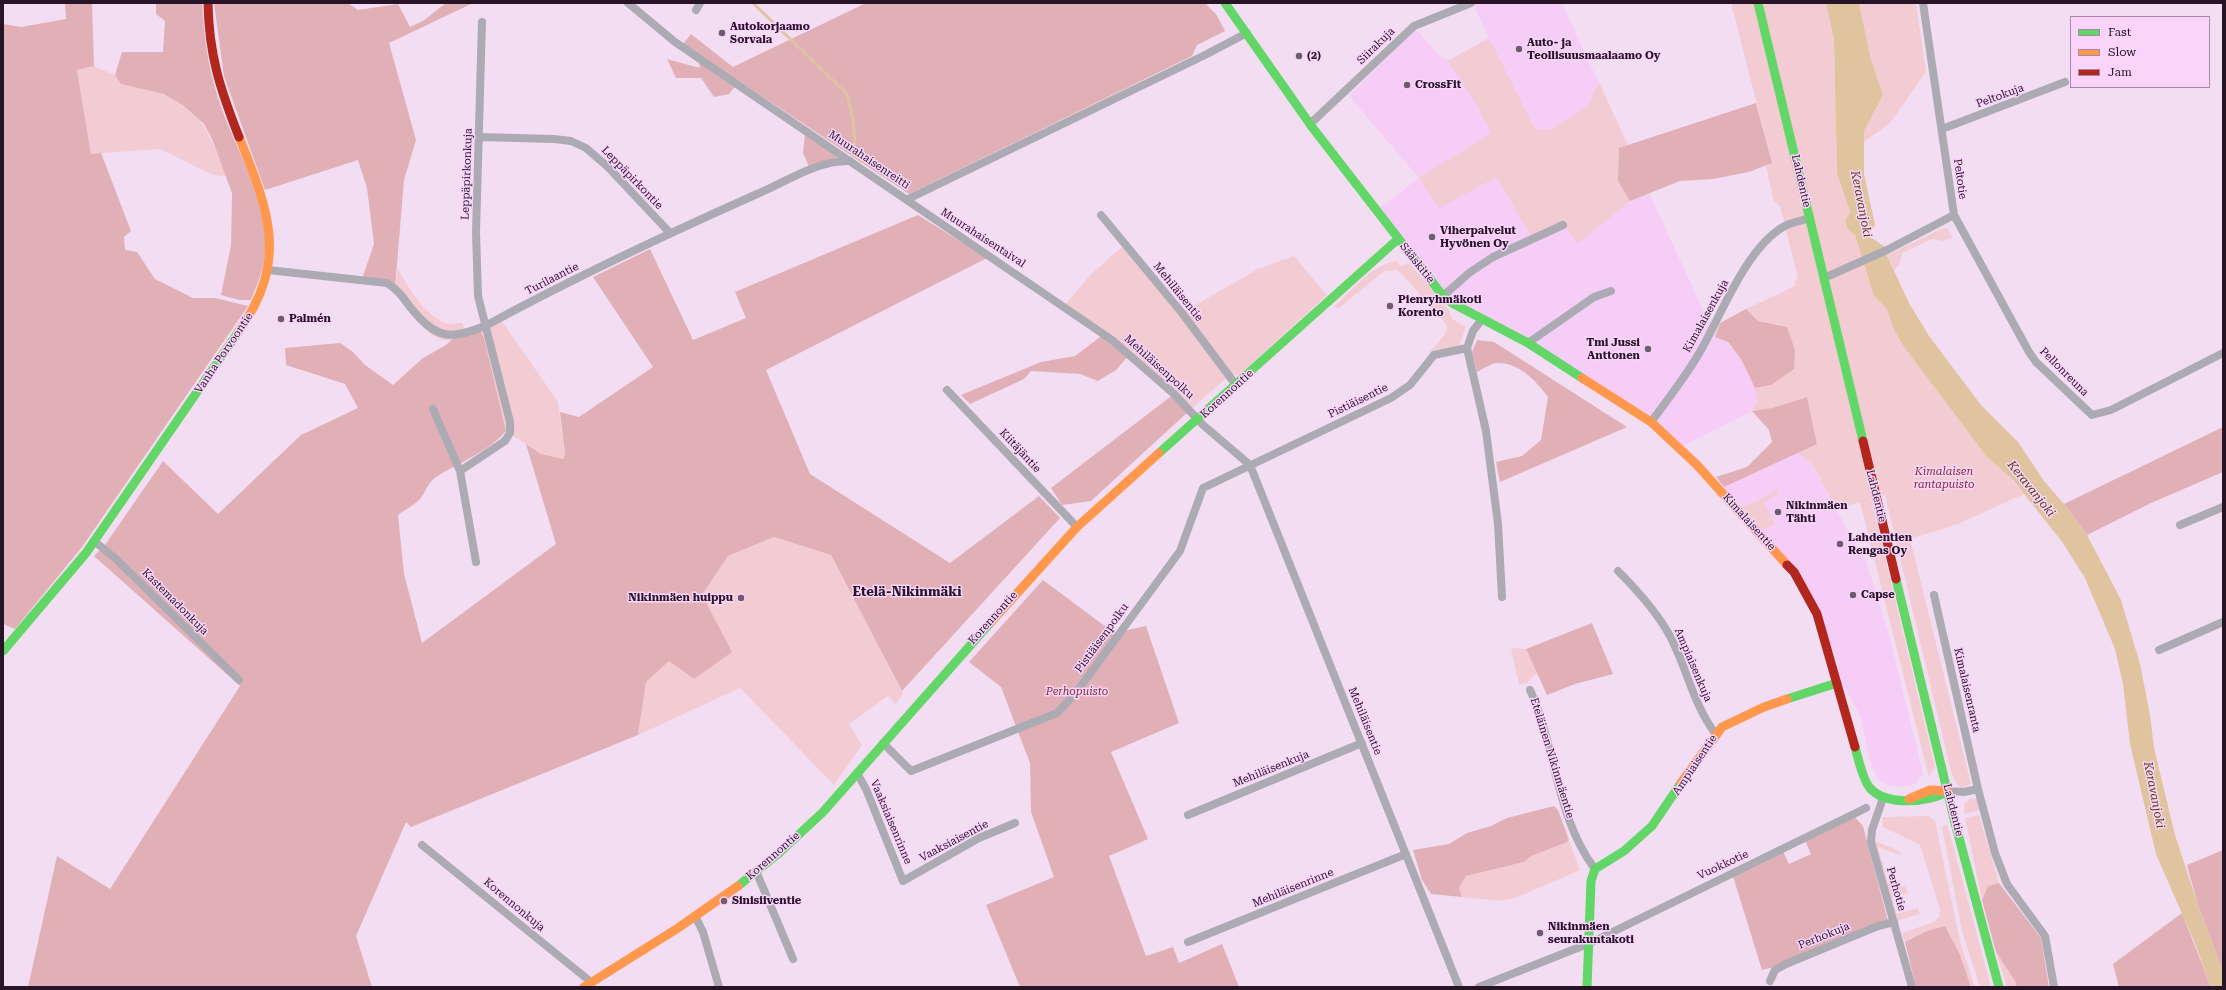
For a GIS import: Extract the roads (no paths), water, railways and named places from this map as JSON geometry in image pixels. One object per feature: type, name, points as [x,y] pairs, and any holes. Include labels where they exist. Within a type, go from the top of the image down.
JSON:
[{"type":"street","name":"Vanha Porvoontie","points":[[3,651],[94,541],[248,319],[257,302],[268,270],[270,244],[267,222],[248,159],[217,78],[209,35],[208,3]]},
{"type":"street","name":"Muurahaisenreitti","points":[[628,3],[674,42],[908,199],[1205,56],[1247,33]]},
{"type":"street","name":"Sääskitie","points":[[1225,3],[1310,124],[1443,296],[1452,303],[1482,319]]},
{"type":"street","name":"Siirakuja","points":[[1310,124],[1414,26],[1471,3]]},
{"type":"street","name":"Lahdentie","points":[[1758,3],[1948,791],[1999,987]]},
{"type":"street","name":"Peltotie","points":[[1824,278],[1887,250],[1954,216],[1923,3]]},
{"type":"street","name":"Leppäpirkonkuja","points":[[460,471],[505,441],[510,433],[510,422],[487,325],[478,296],[476,232],[482,22]]},
{"type":"street","name":"Peltokuja","points":[[1942,129],[2065,82]]},
{"type":"street","name":"Leppäpirkontie","points":[[479,137],[554,139],[571,141],[586,148],[599,157],[670,233]]},
{"type":"street","name":"Turilaantie","points":[[268,270],[387,283],[395,288],[427,325],[437,331],[456,336],[487,325],[670,233],[818,166],[841,160],[850,161]]},
{"type":"street","name":"Muurahaisentaival","points":[[908,199],[1046,294]]},
{"type":"street","name":"Mehiläisentie","points":[[1101,215],[1182,313],[1236,385]]},
{"type":"street","name":"Pellonreuna","points":[[1954,216],[2029,352],[2036,362],[2092,415],[2110,410],[2223,353]]},
{"type":"street","name":"Kimalaisenkuja","points":[[1651,422],[1701,350],[1720,310],[1753,258],[1769,238],[1784,226],[1810,218]]},
{"type":"street","points":[[1443,296],[1469,273],[1493,257],[1563,225]]},
{"type":"street","name":"Korennontie","points":[[588,985],[695,916],[756,871],[823,812],[960,655],[1077,527],[1398,239]]},
{"type":"street","points":[[1528,343],[1594,297],[1611,291]]},
{"type":"street","name":"Mehiläisenpolku","points":[[1046,294],[1112,340],[1174,394],[1198,420],[1250,465]]},
{"type":"street","points":[[1482,319],[1473,331],[1467,348],[1486,431],[1498,524],[1502,597]]},
{"type":"street","name":"Kimalaisentie","points":[[1482,319],[1528,343],[1651,422],[1697,465],[1794,572],[1810,597],[1817,614],[1864,777],[1870,788],[1883,798]]},
{"type":"street","name":"Pistiäisentie","points":[[1250,465],[1391,398],[1410,385],[1434,355],[1467,348]]},
{"type":"street","name":"Kiitäjäntie","points":[[947,390],[1077,527]]},
{"type":"street","points":[[433,410],[460,471],[476,562]]},
{"type":"street","name":"Mehiläisentie","points":[[1250,465],[1459,987]]},
{"type":"street","name":"Pistiäisenpolku","points":[[883,743],[911,771],[1057,713],[1075,694],[1180,551],[1202,488],[1250,465]]},
{"type":"street","points":[[2180,525],[2223,507]]},
{"type":"street","name":"Kastemadonkuja","points":[[94,541],[114,558],[239,680]]},
{"type":"street","name":"Ampiaisenkuja","points":[[1618,571],[1632,586],[1670,634],[1700,710],[1715,733]]},
{"type":"street","name":"Kimalaisenranta","points":[[1934,595],[1978,789],[1995,853],[2007,884],[2045,936],[2054,987]]},
{"type":"street","points":[[2159,650],[2223,622]]},
{"type":"street","name":"Ampiaisentie","points":[[1595,869],[1624,851],[1652,826],[1715,733],[1731,721],[1764,707],[1837,683]]},
{"type":"street","name":"Eteläinen Nikinmäentie","points":[[1530,690],[1544,728],[1562,798],[1584,854],[1595,869]]},
{"type":"street","name":"Mehiläisenkuja","points":[[1188,815],[1362,743]]},
{"type":"street","name":"Vaaksiaisenrinne","points":[[857,773],[866,789],[903,881]]},
{"type":"street","points":[[1883,798],[1908,800],[1933,799],[1948,791],[1964,792],[1978,789]]},
{"type":"street","name":"Perhotie","points":[[1883,798],[1872,830],[1872,842],[1912,987]]},
{"type":"street","name":"Vuokkotie","points":[[1479,987],[1590,942],[1866,808]]},
{"type":"street","name":"Vaaksiaisentie","points":[[903,881],[978,838],[1015,823]]},
{"type":"street","name":"Korennonkuja","points":[[422,845],[588,985]]},
{"type":"street","name":"Mehiläisenrinne","points":[[1188,942],[1406,854]]},
{"type":"street","points":[[1587,987],[1592,881],[1595,869]]},
{"type":"street","points":[[756,871],[793,959]]},
{"type":"street","points":[[695,916],[703,932],[719,987]]},
{"type":"street","name":"Perhokuja","points":[[1770,981],[1775,970],[1786,964],[1878,926],[1894,922]]},
{"type":"water","name":"Keravanjoki","points":[[1826,3],[1859,3],[1871,60],[1883,95],[1864,131],[1864,174],[1875,225],[1869,233],[1870,237],[1884,246],[1887,256],[1909,303],[1929,336],[1981,405],[2018,442],[2044,481],[2064,504],[2087,535],[2121,600],[2140,664],[2150,715],[2154,748],[2175,835],[2197,902],[2223,972],[2223,987],[2211,987],[2194,941],[2156,854],[2130,744],[2123,684],[2115,649],[2085,578],[2063,543],[2014,481],[1986,456],[1904,347],[1894,330],[1887,309],[1874,296],[1855,235],[1848,230],[1845,220],[1850,212],[1837,173],[1834,40]]},
{"type":"waterway","points":[[753,3],[847,94],[853,119],[855,141],[852,154],[861,161]]},
{"type":"place","name":"Autokorjaamo Sorvala","points":[[722,33]]},
{"type":"place","name":"Auto- ja Teollisuusmaalaamo Oy","points":[[1519,49]]},
{"type":"place","name":"(2)","points":[[1299,56]]},
{"type":"place","name":"CrossFit","points":[[1407,85]]},
{"type":"place","name":"Viherpalvelut Hyvönen Oy","points":[[1432,237]]},
{"type":"place","name":"Pienryhmäkoti Korento","points":[[1390,306]]},
{"type":"place","name":"Palmén","points":[[281,319]]},
{"type":"place","name":"Tmi Jussi Anttonen","points":[[1648,349]]},
{"type":"place","name":"Nikinmäen Tähti","points":[[1778,512]]},
{"type":"place","name":"Lahdentien Rengas Oy","points":[[1840,544]]},
{"type":"place","name":"Capse","points":[[1853,595]]},
{"type":"place","name":"Nikinmäen huippu","points":[[741,598]]},
{"type":"place","name":"Sinisiiventie","points":[[724,901]]},
{"type":"place","name":"Nikinmäen seurakuntakoti","points":[[1540,933]]},
{"type":"district","name":"Etelä-Nikinmäki","points":[[907,592]]},
{"type":"park label","name":"Kimalaisen rantapuisto","points":[[1944,478]]},
{"type":"park label","name":"Perhopuisto","points":[[1077,692]]}]
